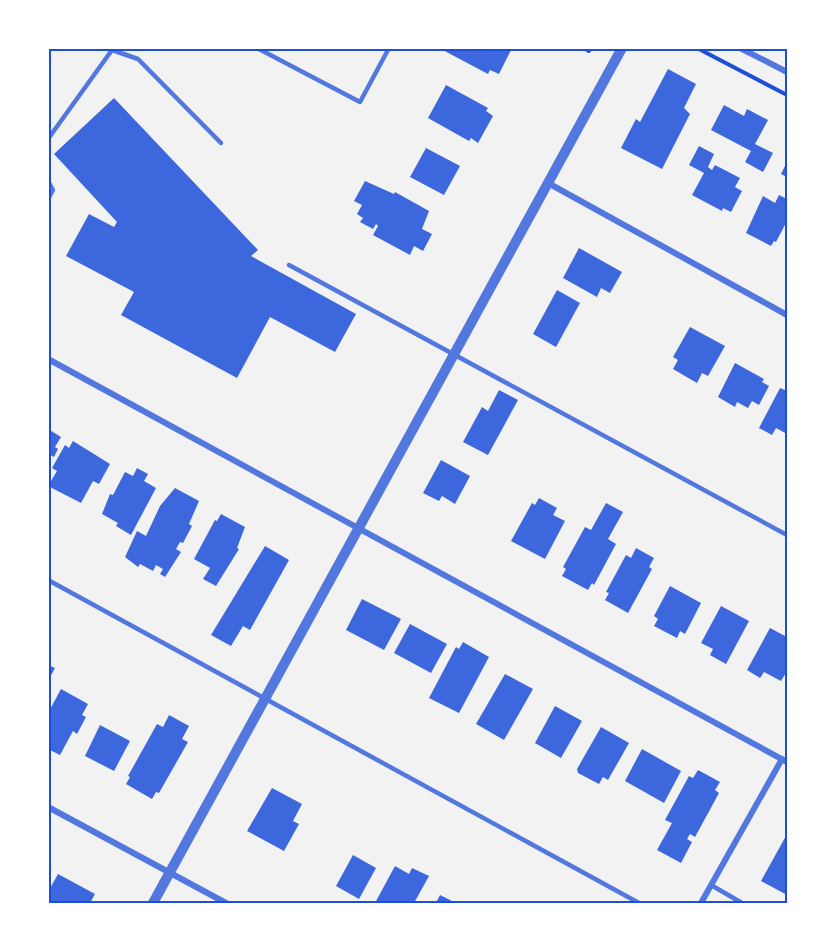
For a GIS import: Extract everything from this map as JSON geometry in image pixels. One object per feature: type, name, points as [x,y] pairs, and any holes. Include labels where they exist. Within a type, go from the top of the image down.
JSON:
[{"type":"street","points":[[153,903],[356,528],[622,48]]},
{"type":"street","points":[[740,48],[787,72]]},
{"type":"street","points":[[548,183],[787,315]]},
{"type":"street","points":[[48,358],[784,760],[701,903]]},
{"type":"street","points":[[48,807],[226,903]]},
{"type":"lane","points":[[257,48],[360,102],[389,48]]},
{"type":"lane","points":[[48,139],[112,50],[138,58],[221,143]]},
{"type":"lane","points":[[48,181],[53,190],[48,198]]},
{"type":"lane","points":[[289,265],[787,535]]},
{"type":"lane","points":[[48,580],[639,903]]},
{"type":"lane","points":[[711,885],[742,903]]},
{"type":"path","points":[[584,48],[590,51]]},
{"type":"path","points":[[698,48],[787,95]]},
{"type":"building","points":[[439,48],[512,48],[499,74],[490,70],[488,74]]},
{"type":"building","points":[[668,69],[696,84],[684,108],[690,114],[662,169],[621,148],[636,119],[640,122]]},
{"type":"building","points":[[446,85],[488,108],[486,111],[493,116],[478,143],[471,138],[469,141],[428,118]]},
{"type":"building","points":[[114,98],[258,250],[251,256],[356,314],[335,352],[270,317],[237,378],[121,315],[134,292],[66,256],[89,214],[114,227],[117,222],[54,154]]},
{"type":"building","points":[[724,105],[744,116],[747,109],[768,120],[755,144],[773,153],[763,172],[745,162],[751,151],[711,130]]},
{"type":"building","points":[[699,146],[714,154],[708,167],[712,170],[715,165],[740,178],[735,187],[742,191],[731,212],[723,208],[722,211],[692,195],[704,173],[689,165]]},
{"type":"building","points":[[426,148],[460,166],[444,195],[410,177]]},
{"type":"building","points":[[787,162],[787,177],[781,174]]},
{"type":"building","points":[[365,181],[394,194],[395,192],[429,211],[422,229],[432,234],[423,251],[414,246],[410,255],[373,235],[378,226],[376,224],[373,229],[360,222],[363,218],[357,214],[362,205],[354,201]]},
{"type":"building","points":[[779,195],[787,199],[787,221],[776,242],[774,241],[771,246],[746,233],[763,196],[775,203]]},
{"type":"building","points":[[579,248],[622,272],[610,293],[601,288],[597,297],[563,278]]},
{"type":"building","points":[[557,290],[580,303],[556,347],[533,334]]},
{"type":"building","points":[[690,327],[725,346],[708,376],[702,373],[697,383],[673,369],[678,360],[673,357]]},
{"type":"building","points":[[735,363],[764,379],[762,382],[769,386],[759,405],[752,401],[748,408],[737,402],[735,407],[718,397]]},
{"type":"building","points":[[780,388],[787,391],[787,434],[776,428],[772,435],[759,428]]},
{"type":"building","points":[[499,390],[518,400],[488,455],[463,442],[482,407],[488,411]]},
{"type":"building","points":[[48,429],[61,437],[55,447],[58,449],[54,457],[50,455],[48,459]]},
{"type":"building","points":[[73,441],[110,464],[99,484],[93,481],[81,503],[48,486],[57,471],[52,468],[65,445],[69,448]]},
{"type":"building","points":[[441,460],[470,476],[455,504],[442,496],[439,501],[423,493]]},
{"type":"building","points":[[137,468],[148,474],[144,481],[156,488],[131,535],[116,526],[118,523],[102,514],[110,494],[113,495],[125,472],[133,476]]},
{"type":"building","points":[[175,488],[199,501],[189,524],[192,526],[183,543],[180,542],[176,549],[181,552],[165,577],[160,574],[163,569],[156,565],[153,571],[140,564],[138,567],[125,557],[137,531],[146,536],[160,506]]},
{"type":"building","points":[[539,498],[557,508],[553,515],[565,521],[545,559],[511,541],[532,503],[535,505]]},
{"type":"building","points":[[606,503],[623,512],[608,539],[616,544],[594,585],[592,583],[588,590],[562,576],[566,569],[563,567],[585,527],[591,530]]},
{"type":"building","points":[[221,514],[245,527],[237,548],[239,549],[216,586],[203,579],[210,568],[194,559],[215,520],[217,521]]},
{"type":"building","points":[[265,546],[289,560],[250,630],[243,626],[231,646],[211,635]]},
{"type":"building","points":[[636,548],[654,558],[649,567],[652,569],[628,613],[605,600],[609,593],[606,592],[626,555],[631,558]]},
{"type":"building","points":[[670,586],[701,603],[685,634],[680,631],[677,638],[654,626],[658,619],[654,616]]},
{"type":"building","points":[[362,599],[401,619],[384,650],[346,630]]},
{"type":"building","points":[[721,606],[749,621],[726,664],[710,655],[713,649],[701,643]]},
{"type":"building","points":[[410,624],[447,644],[431,673],[394,653]]},
{"type":"building","points":[[770,628],[787,637],[787,671],[781,681],[764,672],[760,678],[747,670]]},
{"type":"building","points":[[463,642],[489,657],[459,713],[429,698],[456,647],[459,649]]},
{"type":"building","points":[[48,665],[55,668],[48,681]]},
{"type":"building","points":[[505,674],[533,689],[504,740],[476,724]]},
{"type":"building","points":[[61,689],[88,704],[82,715],[86,717],[77,734],[73,731],[60,755],[48,749],[48,713]]},
{"type":"building","points":[[555,706],[582,721],[561,758],[535,743]]},
{"type":"building","points":[[169,715],[189,726],[182,739],[188,742],[159,793],[156,792],[152,799],[126,784],[130,777],[128,776],[157,724],[163,727]]},
{"type":"building","points":[[100,725],[130,741],[114,771],[85,756]]},
{"type":"building","points":[[601,727],[629,743],[608,780],[603,777],[599,784],[578,773],[577,769]]},
{"type":"building","points":[[642,749],[681,771],[664,803],[625,781]]},
{"type":"building","points":[[698,770],[720,782],[715,790],[719,793],[695,837],[690,834],[687,839],[692,842],[681,863],[657,850],[672,823],[665,820],[689,776],[693,778]]},
{"type":"building","points":[[272,788],[302,804],[293,821],[299,824],[284,851],[247,831]]},
{"type":"building","points":[[787,834],[787,895],[761,881]]},
{"type":"building","points":[[353,855],[376,868],[359,899],[336,886]]},
{"type":"building","points":[[395,866],[409,874],[412,868],[429,876],[414,903],[375,903]]},
{"type":"building","points":[[58,874],[95,894],[90,903],[48,903],[48,892]]},
{"type":"building","points":[[440,895],[452,901],[451,903],[436,903]]}]
